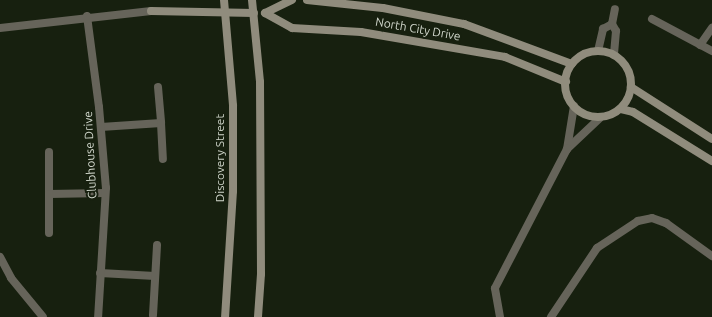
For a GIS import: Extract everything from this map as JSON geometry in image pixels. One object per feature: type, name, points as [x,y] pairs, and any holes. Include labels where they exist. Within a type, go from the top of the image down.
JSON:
[{"type":"street","name":"Discovery Street","points":[[224,0],[227,12],[233,106],[233,191],[225,317]]},
{"type":"street","points":[[252,0],[260,82],[260,274],[258,317]]},
{"type":"street","name":"North City Drive","points":[[254,13],[265,13],[292,0]]},
{"type":"street","name":"North City Drive","points":[[307,0],[383,8],[464,24],[572,64]]},
{"type":"street","points":[[614,55],[616,31],[612,24],[615,9]]},
{"type":"street","points":[[0,28],[87,16],[151,10],[254,13]]},
{"type":"street","name":"North City Drive","points":[[265,13],[292,28],[360,32],[505,57],[566,82]]},
{"type":"street","name":"Clubhouse Drive","points":[[87,16],[101,127],[105,193],[98,317]]},
{"type":"street","points":[[652,19],[712,51]]},
{"type":"street","points":[[598,51],[603,29],[612,24]]},
{"type":"street","points":[[700,45],[712,28]]},
{"type":"street","points":[[500,317],[495,288],[567,150],[600,118],[621,108],[629,96],[631,87],[627,69],[614,55],[598,51],[588,53],[572,64],[566,82],[566,90],[574,106],[581,112],[600,118]]},
{"type":"street","points":[[158,87],[163,159]]},
{"type":"street","points":[[631,87],[712,139]]},
{"type":"street","points":[[567,150],[574,106]]},
{"type":"street","points":[[621,108],[632,112],[712,161]]},
{"type":"street","points":[[101,127],[161,123]]},
{"type":"street","points":[[49,152],[49,233]]},
{"type":"street","points":[[49,194],[105,193]]},
{"type":"street","points":[[551,317],[597,248],[638,221],[652,218],[666,223],[712,256]]},
{"type":"street","points":[[153,315],[158,245]]},
{"type":"street","points":[[0,257],[11,278],[42,317]]},
{"type":"street","points":[[100,273],[155,276]]}]
